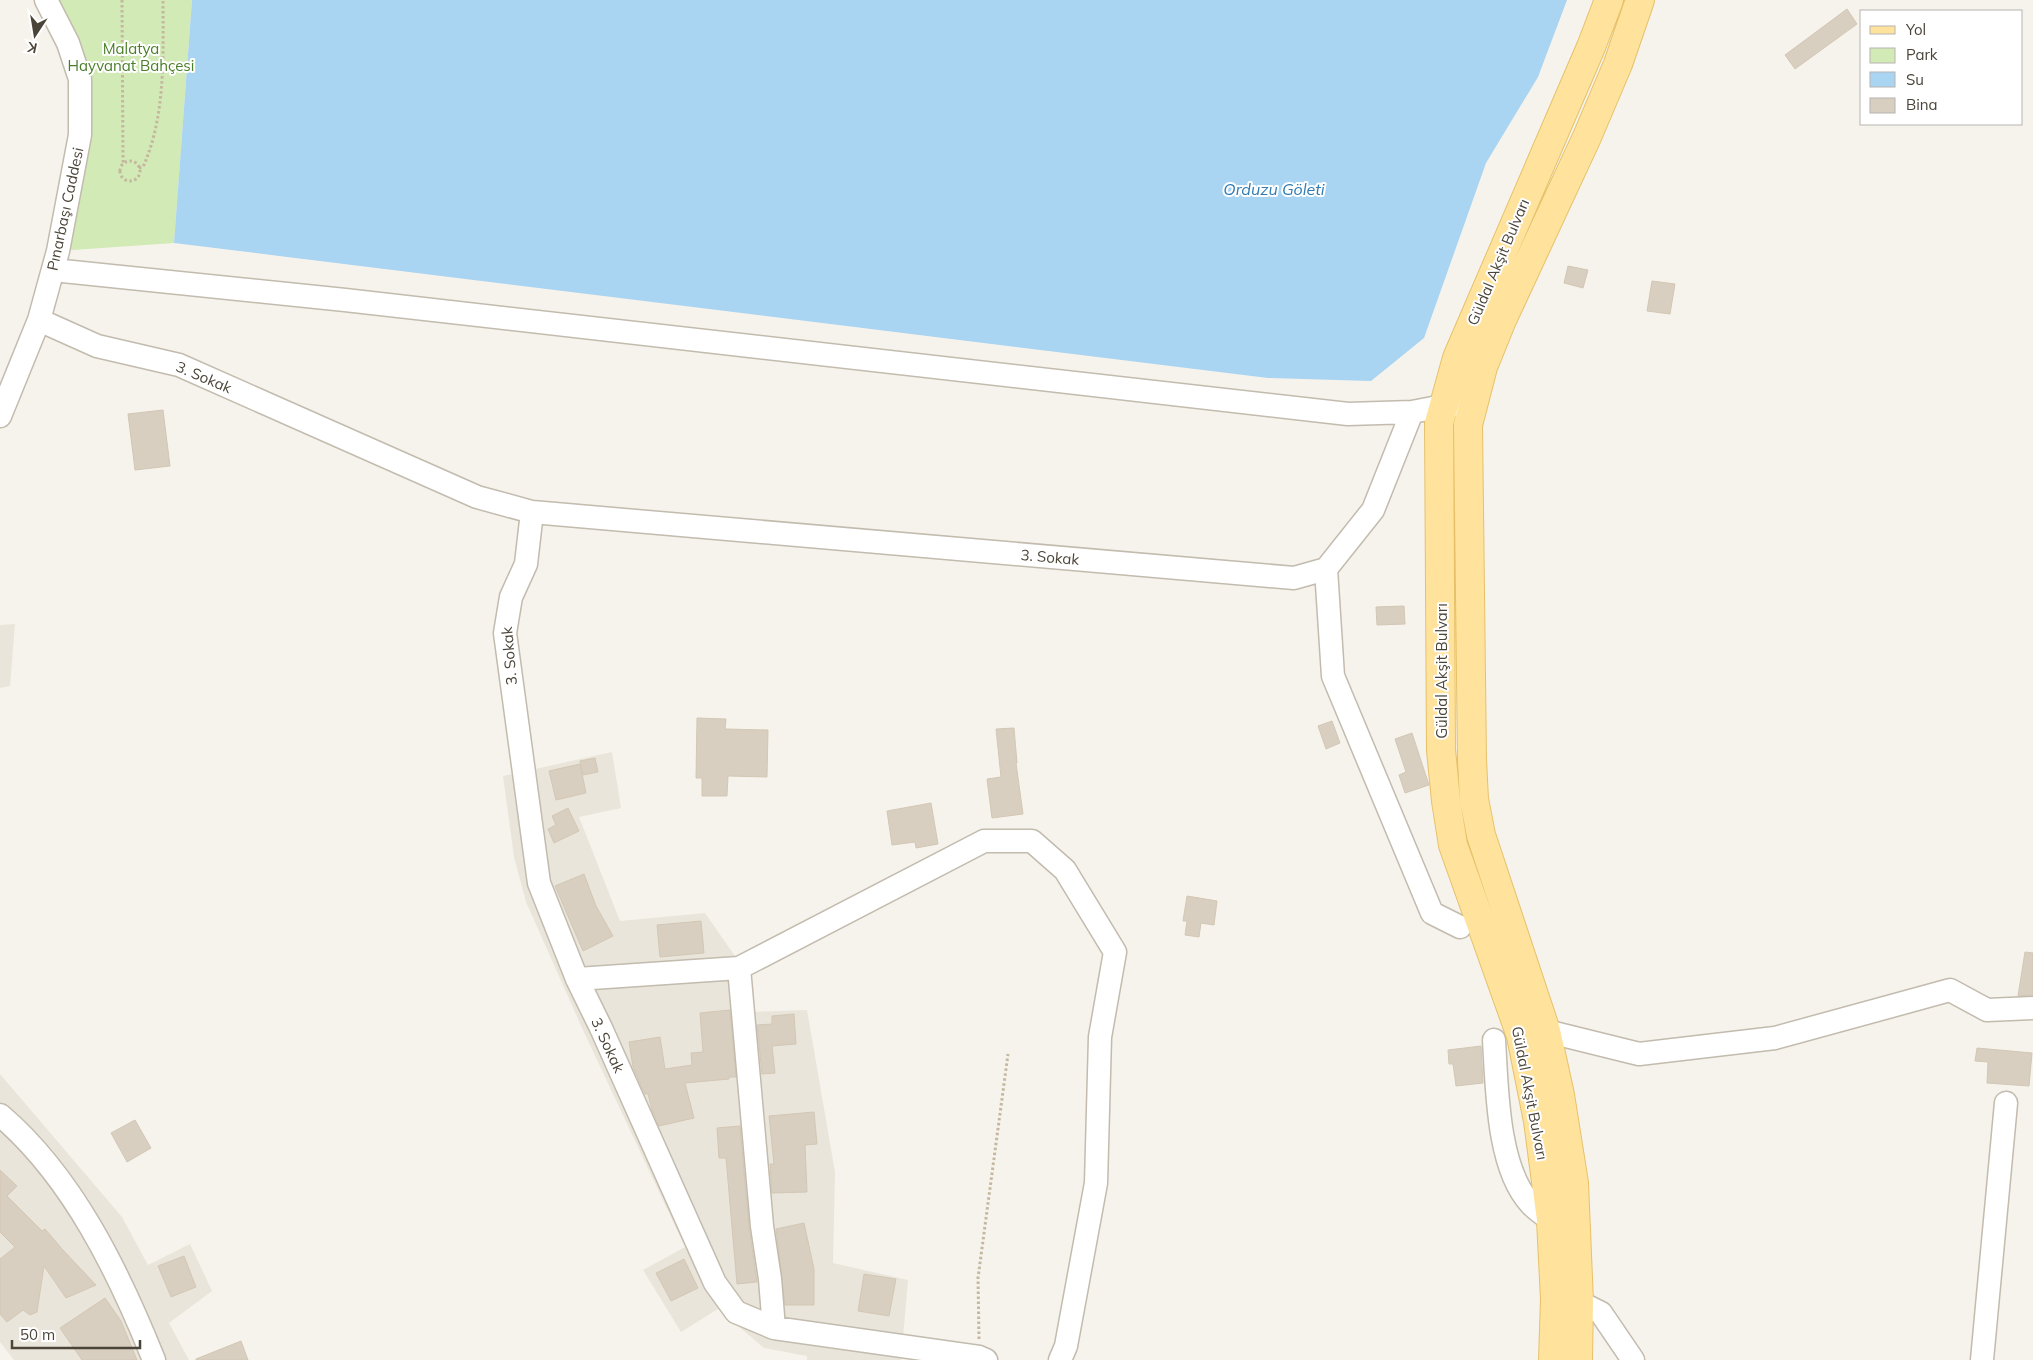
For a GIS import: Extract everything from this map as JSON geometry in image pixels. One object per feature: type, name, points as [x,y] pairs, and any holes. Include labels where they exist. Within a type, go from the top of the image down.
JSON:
[{"type":"main road","name":"Güldal Akşit Bulvarı","points":[[1578,1360],[1579,1302],[1574,1184],[1560,1095],[1453,845],[1446,802],[1442,750],[1439,423],[1457,358],[1591,48],[1609,0]]},
{"type":"main road","name":"Güldal Akşit Bulvarı","points":[[1553,1360],[1555,1298],[1551,1220],[1538,1121],[1534,1033],[1481,835],[1474,799],[1467,470],[1468,424],[1483,367],[1502,320],[1587,137],[1618,64],[1640,0]]},
{"type":"street","name":"Pınarbaşı Caddesi","points":[[0,416],[39,320],[53,270],[80,135],[80,79],[74,59],[46,0]]},
{"type":"street","points":[[53,270],[344,300],[1348,414],[1412,412],[1443,406],[1472,404]]},
{"type":"street","name":"3. Sokak","points":[[39,320],[97,346],[179,365],[477,497],[532,512],[1294,578],[1326,568]]},
{"type":"street","points":[[1412,412],[1373,510],[1326,568],[1333,676],[1432,913],[1460,927]]},
{"type":"street","name":"3. Sokak","points":[[532,512],[526,564],[510,597],[505,633],[539,883],[577,979],[601,1028],[715,1283],[736,1312],[774,1328],[983,1358]]},
{"type":"street","points":[[577,979],[739,968],[984,841],[1032,841],[1065,870],[1115,952],[1100,1037],[1096,1183],[1066,1346],[1060,1360]]},
{"type":"street","points":[[739,968],[762,1226],[770,1279],[774,1328]]},
{"type":"street","points":[[1534,1033],[1639,1054],[1775,1038],[1950,990],[1987,1010],[2033,1008]]},
{"type":"street","points":[[1494,1040],[1501,1132],[1517,1185],[1530,1204],[1551,1220]]},
{"type":"street","points":[[1982,1360],[2006,1103]]},
{"type":"street","points":[[0,1116],[29,1144],[50,1169],[93,1231],[111,1262],[154,1360]]},
{"type":"street","points":[[1579,1302],[1601,1313],[1634,1360]]},
{"type":"path","points":[[122,0],[123,161],[125,163]]},
{"type":"path","points":[[139,168],[143,167],[149,154],[157,121],[163,50],[164,0]]},
{"type":"path","points":[[125,163],[134,163],[139,168],[139,174],[135,179],[126,180],[121,176],[120,170],[125,163]]},
{"type":"path","points":[[983,1358],[978,1278],[1008,1054]]},
{"type":"shaded area","points":[[15,624],[10,686],[0,688],[0,625]]},
{"type":"shaded area","points":[[612,752],[621,808],[579,817],[620,921],[705,913],[746,972],[749,1012],[807,1010],[835,1172],[833,1263],[908,1280],[901,1360],[807,1360],[807,1356],[764,1348],[718,1309],[681,1332],[643,1270],[685,1247],[583,1030],[526,902],[514,857],[503,776]]},
{"type":"shaded area","points":[[0,1074],[122,1217],[148,1265],[190,1244],[212,1291],[169,1323],[189,1360],[14,1360],[0,1342]]},
{"type":"green space","name":"Malatya Hayvanat Bahçesi","points":[[46,0],[192,0],[174,243],[58,251],[81,101]]},
{"type":"water","name":"Orduzu Göleti","points":[[192,0],[1567,0],[1538,77],[1486,163],[1424,338],[1371,381],[1268,378],[174,243]]},
{"type":"building","points":[[1847,9],[1857,24],[1795,69],[1785,55]]},
{"type":"building","points":[[1568,266],[1588,270],[1583,288],[1564,283]]},
{"type":"building","points":[[1652,281],[1675,284],[1670,314],[1647,311]]},
{"type":"building","points":[[163,410],[170,466],[135,470],[128,414]]},
{"type":"building","points":[[1404,606],[1405,624],[1377,625],[1376,607]]},
{"type":"building","points":[[697,718],[726,719],[725,729],[768,730],[767,777],[728,776],[727,796],[702,796],[702,778],[696,778]]},
{"type":"building","points":[[1332,721],[1340,743],[1326,749],[1318,726]]},
{"type":"building","points":[[1014,728],[1016,763],[1023,814],[992,818],[987,779],[1001,777],[996,729]]},
{"type":"building","points":[[1412,733],[1429,785],[1405,793],[1399,775],[1406,772],[1395,739]]},
{"type":"building","points":[[595,758],[598,772],[583,775],[580,761]]},
{"type":"building","points":[[580,764],[586,793],[556,800],[549,771]]},
{"type":"building","points":[[931,803],[938,844],[916,848],[915,842],[892,845],[887,811]]},
{"type":"building","points":[[568,808],[579,831],[554,843],[548,829],[556,825],[552,816]]},
{"type":"building","points":[[584,874],[596,906],[613,936],[583,951],[555,886]]},
{"type":"building","points":[[1187,896],[1217,901],[1214,925],[1201,923],[1199,937],[1185,935],[1187,921],[1183,921]]},
{"type":"building","points":[[701,921],[704,953],[660,957],[657,925]]},
{"type":"building","points":[[2025,952],[2033,953],[2033,995],[2018,996]]},
{"type":"building","points":[[730,1010],[736,1077],[685,1083],[694,1118],[659,1126],[648,1094],[645,1094],[633,1067],[629,1042],[660,1037],[665,1069],[692,1065],[691,1053],[703,1052],[700,1013]]},
{"type":"building","points":[[794,1014],[796,1044],[772,1046],[775,1073],[762,1074],[757,1025],[772,1024],[772,1016]]},
{"type":"building","points":[[1481,1046],[1483,1083],[1456,1086],[1453,1064],[1449,1064],[1448,1050]]},
{"type":"building","points":[[1977,1048],[2032,1053],[2029,1086],[1987,1083],[1988,1062],[1975,1061]]},
{"type":"building","points":[[814,1112],[817,1144],[805,1145],[807,1192],[772,1193],[770,1164],[774,1164],[769,1116]]},
{"type":"building","points":[[135,1120],[151,1148],[127,1162],[111,1133]]},
{"type":"building","points":[[740,1126],[749,1227],[757,1282],[737,1284],[726,1158],[719,1158],[717,1128]]},
{"type":"building","points":[[0,1170],[17,1186],[7,1196],[42,1231],[45,1229],[96,1285],[66,1298],[44,1266],[37,1312],[30,1315],[23,1310],[7,1322],[0,1314],[0,1259],[15,1247],[0,1232]]},
{"type":"building","points":[[804,1223],[814,1269],[814,1305],[785,1305],[776,1229]]},
{"type":"building","points":[[184,1256],[196,1287],[171,1297],[158,1266]]},
{"type":"building","points":[[684,1259],[698,1288],[671,1301],[656,1273]]},
{"type":"building","points":[[864,1274],[896,1279],[889,1316],[858,1311]]},
{"type":"building","points":[[105,1298],[121,1321],[137,1360],[82,1360],[60,1328]]},
{"type":"building","points":[[241,1341],[248,1360],[196,1360],[196,1359]]}]
